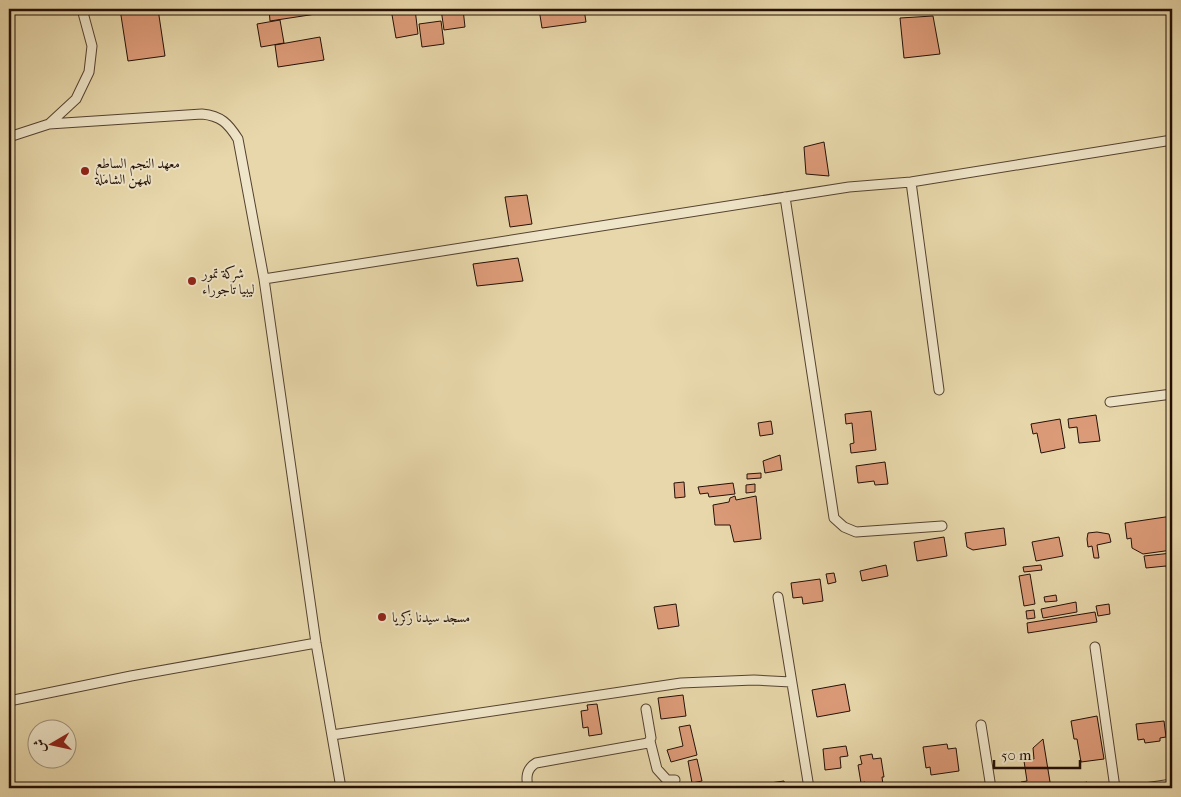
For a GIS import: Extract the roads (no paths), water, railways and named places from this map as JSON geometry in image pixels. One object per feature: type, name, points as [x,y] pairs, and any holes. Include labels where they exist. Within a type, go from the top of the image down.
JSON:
[{"type":"street","points":[[49,124],[76,99],[89,72],[92,46],[82,9]]},
{"type":"street","points":[[9,137],[49,124],[202,114],[215,115],[227,122],[238,139],[264,279],[316,643],[341,788]]},
{"type":"street","points":[[264,279],[849,187],[911,182],[1172,140]]},
{"type":"street","points":[[911,182],[940,390]]},
{"type":"street","points":[[785,197],[834,518],[844,527],[856,532],[942,526]]},
{"type":"street","points":[[1110,402],[1172,394]]},
{"type":"street","points":[[778,596],[808,788]]},
{"type":"street","points":[[9,701],[131,676],[316,643]]},
{"type":"street","points":[[1095,647],[1115,788]]},
{"type":"street","points":[[332,735],[681,683],[754,680],[791,682]]},
{"type":"street","points":[[646,709],[650,741],[660,774],[667,780],[675,780]]},
{"type":"street","points":[[981,725],[991,788]]},
{"type":"street","points":[[528,788],[528,773],[530,767],[536,763],[646,744],[650,741]]},
{"type":"street","points":[[1145,788],[1172,784]]},
{"type":"place","name":"معهد النجم الساطع للمهن الشاملة","points":[[85,171]]},
{"type":"place","name":"شركة تمور ليبيا تاجوراء","points":[[192,281]]},
{"type":"place","name":"مسجد سيدنا زكريا","points":[[382,617]]}]
